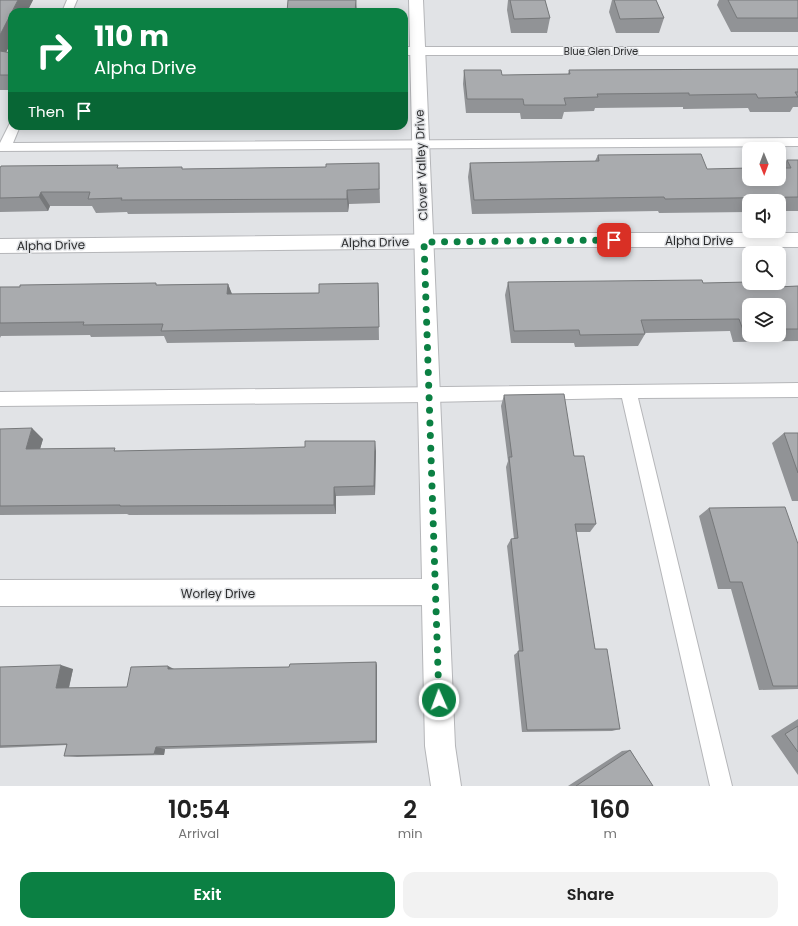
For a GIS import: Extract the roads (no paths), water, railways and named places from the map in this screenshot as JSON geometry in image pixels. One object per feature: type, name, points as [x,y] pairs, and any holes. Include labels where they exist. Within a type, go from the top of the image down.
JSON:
[{"type":"street","name":"Clover Valley Drive","points":[[416,0],[411,51],[420,144],[440,746],[446,786]]},
{"type":"street","name":"Blue Glen Drive","points":[[411,51],[798,51]]},
{"type":"street","name":"Alpha Drive","points":[[0,246],[798,240]]},
{"type":"street","name":"Worley Drive","points":[[0,593],[435,592]]},
{"type":"lane","points":[[2,147],[12,130]]},
{"type":"lane","points":[[2,147],[798,142]]},
{"type":"lane","points":[[0,399],[798,390]]},
{"type":"lane","points":[[628,391],[721,786]]}]
